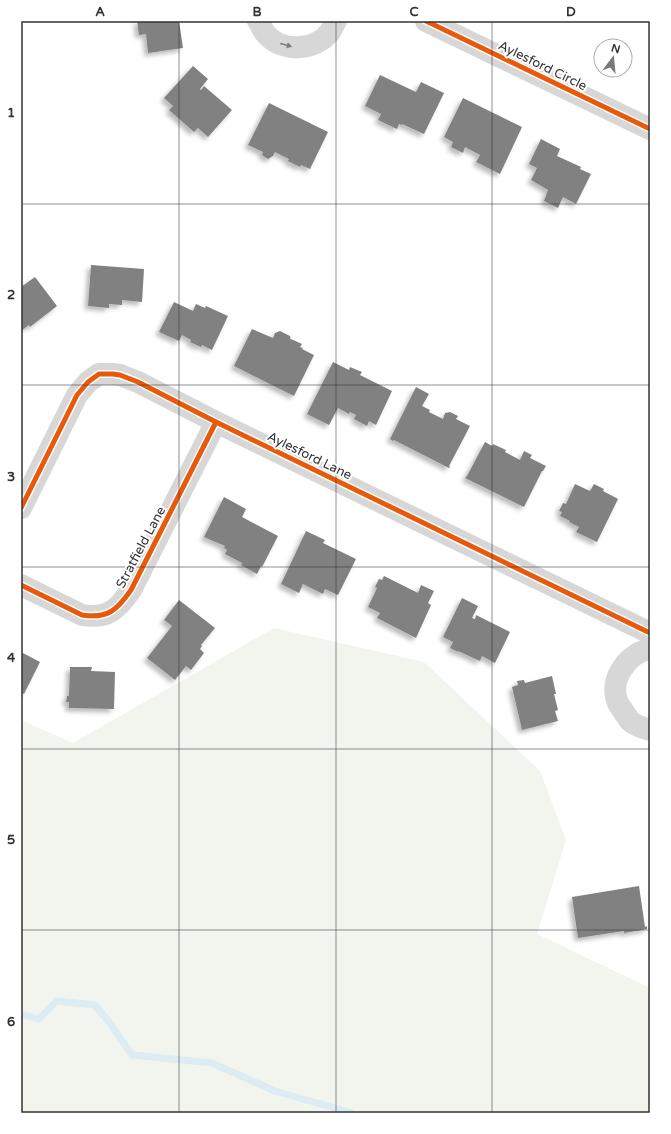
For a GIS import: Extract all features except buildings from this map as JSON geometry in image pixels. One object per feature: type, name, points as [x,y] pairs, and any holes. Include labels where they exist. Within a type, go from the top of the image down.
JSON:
[{"type":"street","points":[[258,21],[267,35],[278,43],[292,47],[305,47],[317,43],[330,32],[336,21]]},
{"type":"street","name":"Aylesford Circle","points":[[426,21],[650,129]]},
{"type":"street","name":"Aylesford Lane","points":[[21,508],[78,395],[88,382],[99,374],[120,375],[138,382],[216,422],[650,633]]},
{"type":"street","name":"Stratfield Lane","points":[[21,585],[82,615],[93,617],[102,615],[116,609],[121,605],[131,590],[216,422]]},
{"type":"street","points":[[650,649],[644,650],[632,657],[623,667],[617,678],[616,692],[618,703],[630,721],[639,727],[650,730]]},
{"type":"shaded area","points":[[274,628],[424,662],[540,771],[566,840],[537,934],[650,988],[650,1113],[21,1113],[21,720],[73,743]]},
{"type":"waterway","points":[[21,1014],[39,1019],[57,1001],[95,1005],[132,1055],[212,1063],[275,1091],[352,1113]]},
{"type":"cycle path","points":[[426,21],[650,129]]},
{"type":"cycle path","points":[[21,508],[77,395],[88,382],[99,374],[120,375],[138,382],[216,422],[650,633]]},
{"type":"cycle path","points":[[21,585],[82,615],[99,616],[111,612],[116,608],[131,590],[216,422]]}]
